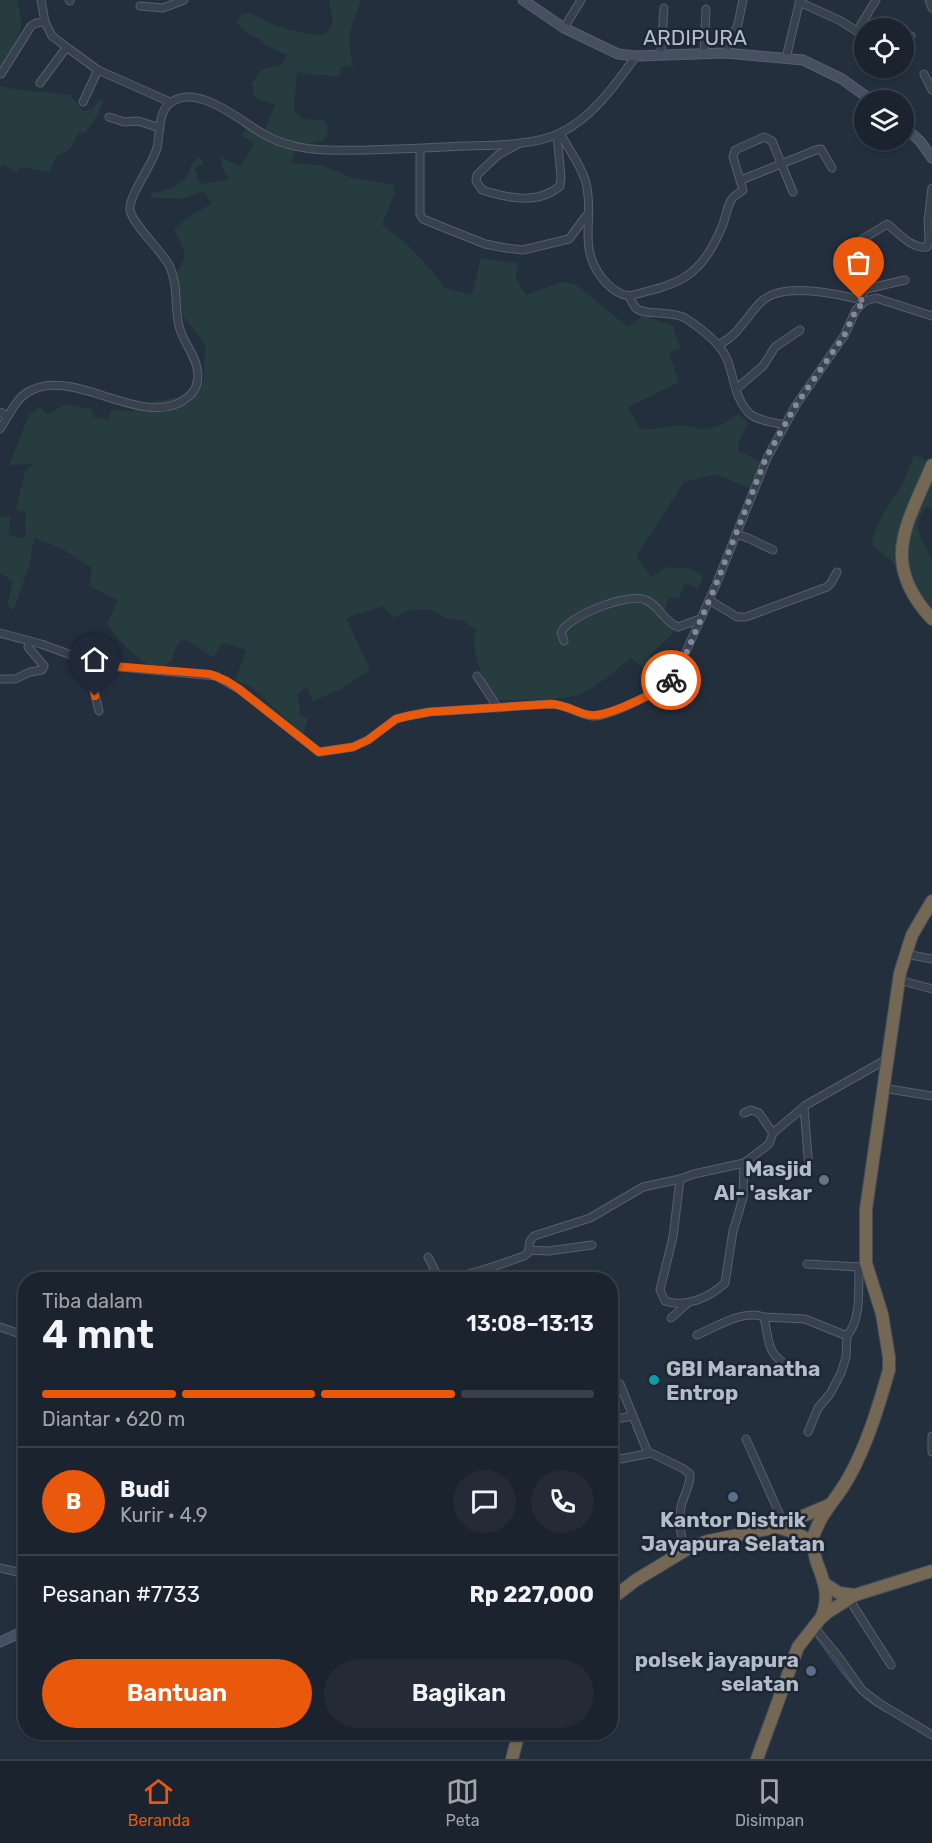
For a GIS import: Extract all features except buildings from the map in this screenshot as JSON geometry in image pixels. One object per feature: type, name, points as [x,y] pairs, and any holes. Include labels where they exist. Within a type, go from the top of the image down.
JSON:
[{"type":"highway","points":[[932,465],[907,525],[901,550],[905,577],[912,594],[932,618]]},
{"type":"highway","points":[[618,1594],[636,1580],[685,1551],[708,1541],[781,1525],[829,1504],[837,1497],[859,1458],[889,1370],[882,1314],[863,1265],[866,1209],[899,980],[912,935],[932,901]]},
{"type":"highway","points":[[811,1545],[817,1524],[829,1504]]},
{"type":"highway","points":[[757,1759],[798,1647],[817,1623],[827,1601],[825,1584],[811,1545],[781,1525]]},
{"type":"highway","points":[[817,1623],[852,1597],[932,1571]]},
{"type":"highway","points":[[825,1584],[839,1593],[852,1597]]},
{"type":"highway","points":[[512,1759],[517,1740]]},
{"type":"street","points":[[41,0],[45,22],[52,36],[66,48],[98,70],[171,102]]},
{"type":"street","points":[[140,6],[163,8],[184,0]]},
{"type":"street","name":"ARDIPURA","points":[[523,0],[564,28],[618,54],[636,56],[704,52],[803,60],[831,72],[857,90]]},
{"type":"street","points":[[564,28],[581,0]]},
{"type":"street","points":[[725,53],[738,24],[743,0]]},
{"type":"street","points":[[865,18],[876,0]]},
{"type":"street","points":[[929,0],[932,8]]},
{"type":"street","points":[[786,58],[799,1],[854,29]]},
{"type":"street","points":[[661,54],[664,8]]},
{"type":"street","points":[[704,52],[706,9]]},
{"type":"street","points":[[1,74],[31,26],[45,22]]},
{"type":"street","points":[[40,83],[66,48]]},
{"type":"street","points":[[0,429],[17,401],[24,394],[40,387],[67,387],[144,406],[164,408],[188,398],[194,391],[197,383],[196,366],[178,324],[177,298],[172,272],[160,251],[130,211],[132,199],[156,150],[164,110],[171,102],[187,97],[202,99],[227,111],[264,135],[291,145],[347,150],[420,149],[523,142],[558,134],[570,127],[594,107],[636,56]]},
{"type":"street","points":[[83,102],[98,70]]},
{"type":"street","points":[[924,74],[932,90]]},
{"type":"street","points":[[109,117],[124,122],[138,121],[160,128]]},
{"type":"street","points":[[523,142],[498,155],[477,175],[476,181],[482,190],[516,199],[542,196],[554,191],[560,186],[561,177],[558,134]]},
{"type":"street","points":[[558,134],[586,181],[588,252],[593,267],[615,291],[629,296],[674,284],[692,274],[711,252],[731,200],[742,192],[733,152],[764,136],[772,141],[793,192]]},
{"type":"street","points":[[914,136],[932,158]]},
{"type":"street","points":[[420,149],[420,214],[423,219],[485,244],[523,250],[569,239],[588,214]]},
{"type":"street","points":[[741,180],[821,149],[832,168]]},
{"type":"street","points":[[840,253],[887,224],[911,243],[918,247],[927,247],[932,188]]},
{"type":"street","points":[[0,633],[99,665],[216,676],[239,689],[319,752],[353,747],[368,740],[396,719],[429,712],[563,705],[594,716],[616,710],[669,682],[681,665],[766,458],[784,425],[844,336],[866,289],[905,279]]},
{"type":"street","points":[[718,345],[740,330],[762,301],[777,293],[808,291],[862,300],[876,298],[932,316]]},
{"type":"street","points":[[629,296],[640,310],[672,313],[683,317],[718,345],[726,357],[741,401],[750,414],[756,418],[784,425]]},
{"type":"street","points":[[736,389],[763,366],[775,347],[800,330]]},
{"type":"street","points":[[0,412],[8,416]]},
{"type":"street","points":[[736,534],[774,550]]},
{"type":"street","points":[[709,600],[737,617],[746,616],[826,587],[837,572]]},
{"type":"street","points":[[564,641],[561,633],[569,623],[591,611],[635,597],[656,605],[665,619],[678,627],[700,619]]},
{"type":"street","points":[[0,679],[15,679],[30,672],[42,670],[44,666],[41,661],[28,647],[30,641]]},
{"type":"street","points":[[87,661],[99,711]]},
{"type":"street","points":[[477,676],[498,708]]},
{"type":"street","points":[[906,954],[932,959]]},
{"type":"street","points":[[899,980],[932,989]]},
{"type":"street","points":[[472,1272],[524,1256],[534,1236],[590,1218],[643,1186],[744,1163],[769,1144],[773,1133],[804,1107],[887,1059]]},
{"type":"street","points":[[883,1088],[932,1096]]},
{"type":"street","points":[[804,1107],[809,1169]]},
{"type":"street","points":[[744,1113],[751,1110],[759,1113],[773,1133]]},
{"type":"street","points":[[680,1179],[673,1236],[660,1290],[664,1301],[679,1305],[712,1293],[725,1283],[733,1231],[742,1198],[744,1163]]},
{"type":"street","points":[[529,1250],[548,1251],[592,1245]]},
{"type":"street","points":[[428,1257],[437,1272]]},
{"type":"street","points":[[807,1264],[863,1265],[856,1320],[848,1336],[846,1357],[841,1373],[830,1394],[818,1408],[808,1432]]},
{"type":"street","points":[[671,1318],[688,1303]]},
{"type":"street","points":[[698,1335],[738,1318],[752,1315],[805,1319],[848,1336]]},
{"type":"street","points":[[764,1317],[769,1345],[781,1362],[791,1366]]},
{"type":"street","points":[[0,1327],[18,1333]]},
{"type":"street","points":[[620,1384],[648,1453]]},
{"type":"street","points":[[618,1419],[633,1416]]},
{"type":"street","points":[[932,1436],[932,1452]]},
{"type":"street","points":[[746,1439],[781,1525]]},
{"type":"street","points":[[618,1459],[654,1453],[690,1474],[691,1480],[680,1509],[681,1535],[685,1551]]},
{"type":"street","points":[[0,1568],[18,1572]]},
{"type":"street","points":[[852,1597],[891,1665]]},
{"type":"street","points":[[817,1623],[862,1690],[932,1735]]},
{"type":"street","points":[[0,1642],[18,1634]]},
{"type":"green space","points":[[0,0],[17,0],[21,25],[16,42],[0,70]]},
{"type":"green space","points":[[329,0],[361,0],[350,39],[353,66],[340,67],[341,76],[297,72],[294,112],[303,119],[324,120],[328,125],[327,137],[321,141],[297,146],[291,163],[322,165],[352,178],[394,185],[394,195],[382,225],[405,242],[432,271],[444,288],[472,295],[481,258],[518,263],[516,278],[526,295],[563,282],[576,285],[628,327],[643,315],[673,326],[680,348],[669,353],[679,382],[628,407],[640,429],[679,425],[708,429],[738,414],[748,423],[739,441],[738,451],[763,462],[749,488],[716,474],[684,482],[636,557],[652,577],[666,567],[692,569],[703,577],[698,589],[685,583],[679,599],[669,597],[661,621],[675,628],[672,634],[649,656],[659,666],[654,676],[631,658],[598,684],[577,695],[548,699],[497,700],[487,685],[476,656],[474,638],[476,630],[462,620],[446,618],[430,609],[410,610],[394,618],[383,606],[346,618],[370,670],[341,689],[313,701],[307,688],[297,693],[301,716],[308,718],[303,734],[249,685],[235,680],[247,650],[222,643],[214,658],[182,639],[175,649],[172,660],[159,670],[137,657],[117,638],[107,624],[118,600],[89,586],[92,568],[61,548],[34,538],[30,563],[14,610],[7,605],[13,581],[0,573],[0,517],[11,516],[8,535],[25,538],[26,513],[16,509],[25,472],[33,464],[9,465],[29,415],[40,407],[48,415],[65,404],[92,409],[93,417],[109,420],[111,410],[134,411],[145,403],[190,395],[204,380],[205,345],[184,317],[173,288],[185,257],[174,230],[188,217],[211,204],[204,191],[183,199],[152,198],[150,194],[179,183],[200,157],[204,164],[195,168],[200,184],[229,180],[222,166],[221,157],[240,167],[255,143],[242,136],[246,127],[262,136],[275,105],[254,97],[252,83],[261,70],[282,64],[288,55],[246,33],[236,22],[242,14],[251,13],[289,30],[319,35],[327,32],[333,23]]},
{"type":"green space","points":[[0,86],[70,95],[83,111],[93,109],[98,100],[103,101],[98,114],[85,133],[79,132],[70,149],[56,157],[49,172],[20,167],[16,173],[4,165],[0,167]]},
{"type":"green space","points":[[914,455],[932,465],[932,509],[926,507],[918,523],[918,530],[932,564],[932,623],[901,583],[900,574],[891,560],[872,544],[878,524],[900,489]]},
{"type":"waterway","points":[[816,1637],[858,1691],[868,1700],[892,1714]]},
{"type":"way so far","points":[[671,680],[681,665],[715,587],[766,458],[796,405],[844,336],[856,310],[865,301],[859,299]]},
{"type":"place","name":"Masjid Al- 'askar","points":[[824,1180]]},
{"type":"place","name":"GBI Maranatha Entrop","points":[[654,1380]]},
{"type":"place","name":"Kantor Distrik Jayapura Selatan","points":[[733,1497]]},
{"type":"place","name":"polsek jayapura selatan","points":[[811,1671]]},
{"type":"route","points":[[95,696],[87,661],[99,665],[210,674],[239,689],[319,752],[325,752],[353,747],[368,740],[396,719],[429,712],[551,704],[563,705],[594,716],[616,710],[657,691],[671,680]]}]
